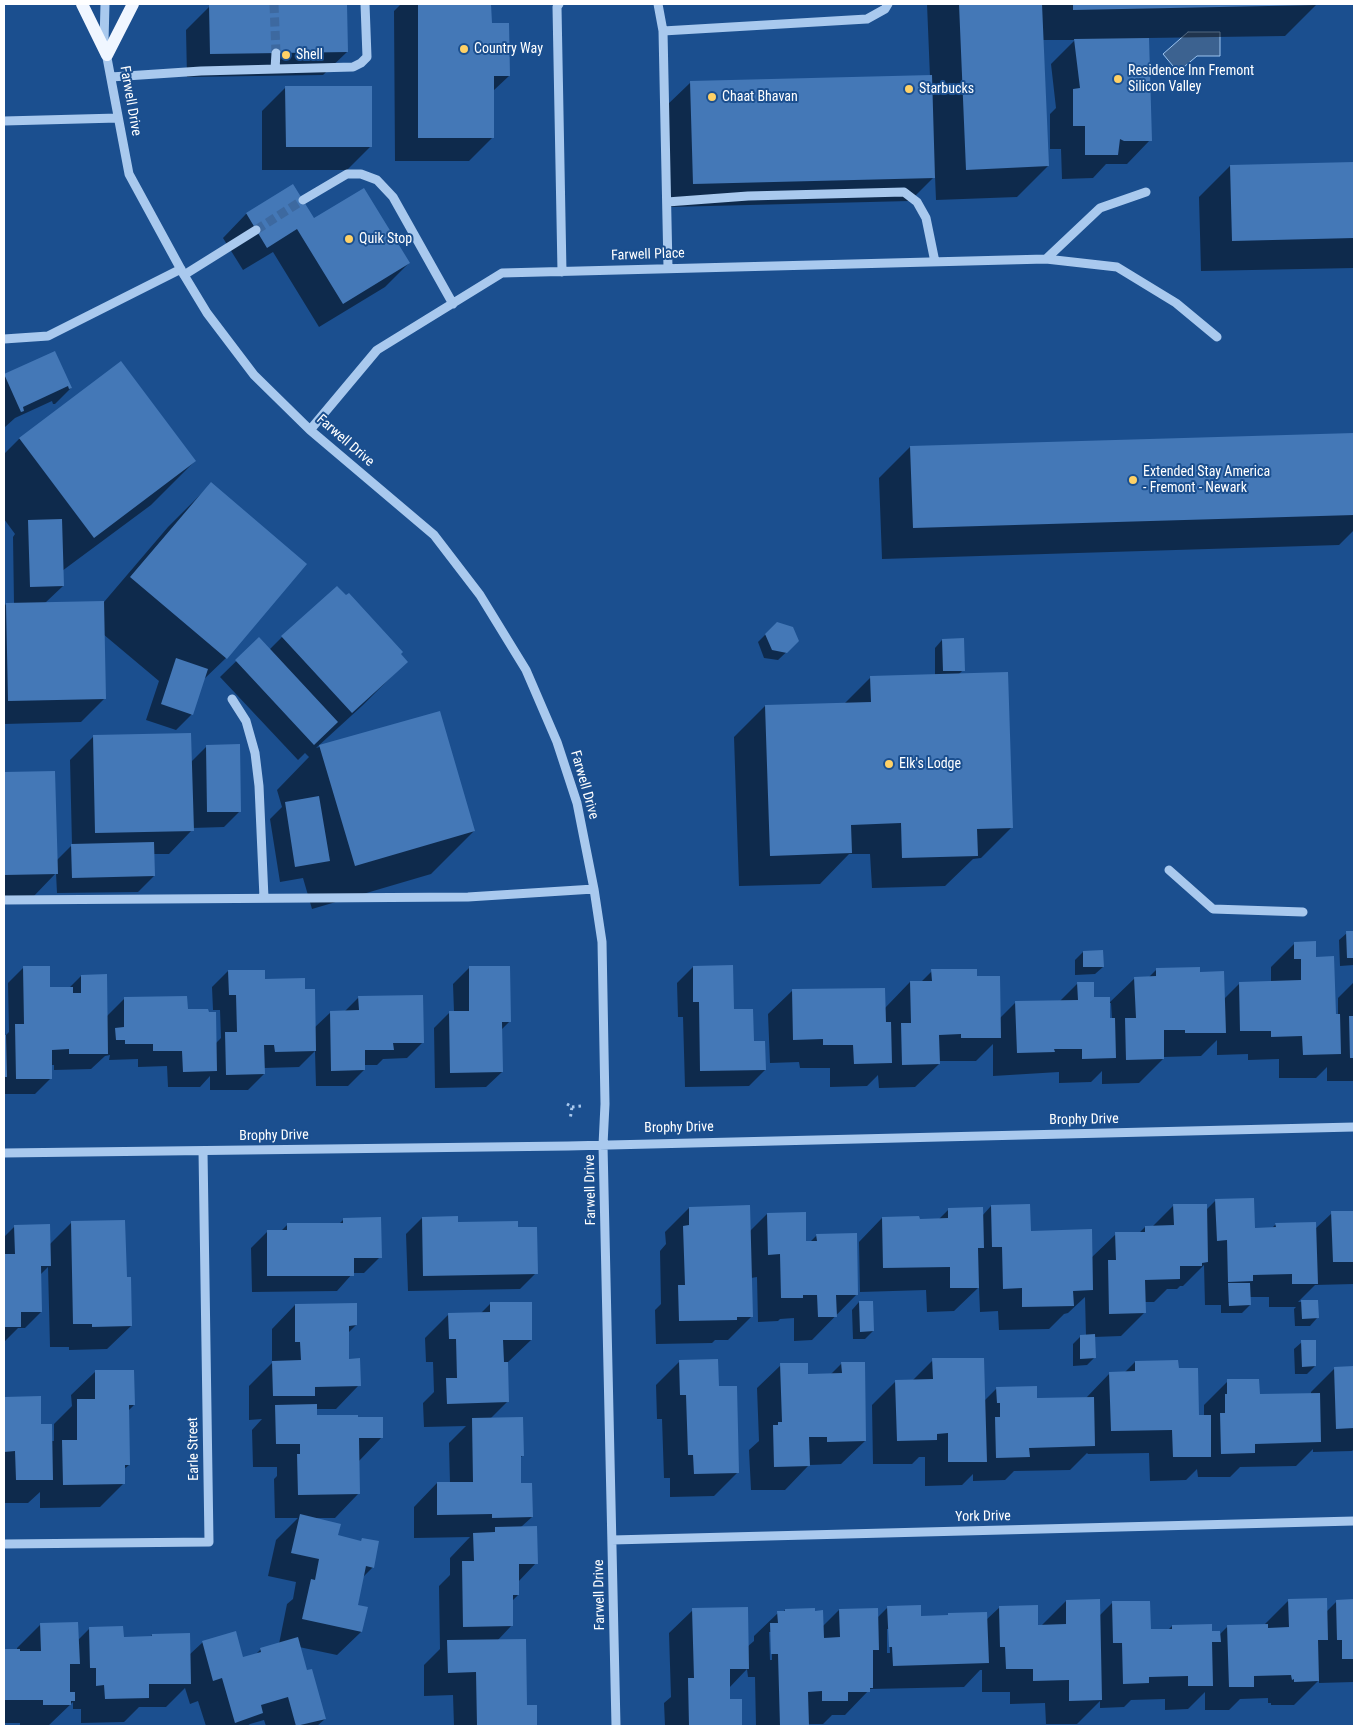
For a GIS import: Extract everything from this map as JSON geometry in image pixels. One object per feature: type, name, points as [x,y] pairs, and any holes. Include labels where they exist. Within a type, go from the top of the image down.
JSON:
[{"type":"main road","points":[[82,4],[107,55]]},
{"type":"main road","points":[[107,55],[133,4]]},
{"type":"street","name":"Farwell Drive","points":[[104,4],[104,42],[129,174],[182,272],[207,313],[254,375],[310,430],[434,535],[480,595],[526,670],[557,742],[577,803],[594,889],[602,942],[605,1104],[603,1145],[616,1726]]},
{"type":"street","points":[[111,78],[201,71],[353,67],[367,57],[365,4]]},
{"type":"street","points":[[559,4],[557,7],[557,17],[562,272]]},
{"type":"street","points":[[658,4],[663,31],[668,268]]},
{"type":"street","points":[[663,31],[867,19],[884,9],[888,4]]},
{"type":"street","points":[[275,69],[276,53]]},
{"type":"street","points":[[4,121],[118,118]]},
{"type":"street","points":[[303,200],[347,174],[361,174],[377,180],[393,197],[453,304]]},
{"type":"street","points":[[667,202],[748,196],[904,192],[917,202],[926,218],[935,262]]},
{"type":"street","points":[[1046,259],[1100,208],[1146,192]]},
{"type":"street","points":[[4,339],[48,336],[182,272],[256,230]]},
{"type":"street","name":"Farwell Place","points":[[310,430],[377,350],[502,273],[1046,259],[1117,267],[1176,303],[1218,337]]},
{"type":"street","points":[[232,699],[246,721],[255,753],[259,786],[264,898]]},
{"type":"street","points":[[1169,870],[1213,909],[1303,912]]},
{"type":"street","points":[[4,900],[468,897],[594,889]]},
{"type":"street","name":"Brophy Drive","points":[[4,1153],[603,1145],[1354,1127]]},
{"type":"street","name":"Earle Street","points":[[4,1544],[210,1542],[203,1151]]},
{"type":"street","name":"York Drive","points":[[612,1540],[1354,1521]]},
{"type":"path","points":[[567,1104],[572,1107],[582,1106]]},
{"type":"path","points":[[570,1120],[572,1107]]},
{"type":"water","points":[[1188,32],[1220,32],[1220,56],[1197,56],[1178,72],[1163,54]]},
{"type":"building","points":[[347,4],[348,52],[210,54],[209,5]]},
{"type":"building","name":"Country Way","points":[[418,4],[491,4],[492,23],[509,23],[510,76],[494,76],[494,138],[418,138]]},
{"type":"building","points":[[959,4],[1042,4],[1049,166],[966,170]]},
{"type":"building","points":[[1073,4],[1317,4],[1317,5],[1073,10]]},
{"type":"building","points":[[1149,38],[1152,141],[1124,141],[1120,139],[1118,155],[1085,155],[1085,126],[1073,126],[1073,89],[1080,88],[1074,39]]},
{"type":"building","points":[[932,75],[935,178],[693,184],[690,81]]},
{"type":"building","points":[[285,86],[372,86],[372,147],[286,147]]},
{"type":"building","points":[[1354,162],[1354,238],[1232,241],[1230,165]]},
{"type":"building","name":"Quik Stop","points":[[293,184],[314,218],[364,188],[410,263],[343,304],[297,229],[267,248],[246,213]]},
{"type":"building","points":[[55,351],[72,388],[69,389],[68,386],[23,407],[24,411],[21,412],[4,374]]},
{"type":"building","points":[[121,361],[196,461],[94,538],[19,438]]},
{"type":"building","name":"Extended Stay America - Fremont - Newark","points":[[1354,433],[1354,515],[913,528],[910,446]]},
{"type":"building","points":[[211,482],[307,564],[227,659],[130,577]]},
{"type":"building","points":[[62,519],[64,586],[30,587],[28,520]]},
{"type":"building","points":[[337,586],[346,595],[349,593],[403,652],[401,654],[408,662],[352,713],[281,636]]},
{"type":"building","points":[[104,601],[106,699],[8,701],[6,603]]},
{"type":"building","points":[[777,622],[793,627],[799,641],[787,653],[772,650],[765,634]]},
{"type":"building","points":[[259,637],[338,722],[314,745],[235,660]]},
{"type":"building","points":[[964,638],[965,671],[943,671],[942,639]]},
{"type":"building","points":[[176,658],[208,669],[193,715],[161,704]]},
{"type":"building","name":"Elk's Lodge","points":[[1008,672],[1013,828],[977,829],[978,856],[902,858],[901,823],[851,825],[852,853],[770,856],[765,705],[871,702],[870,676]]},
{"type":"building","points":[[440,711],[475,831],[355,866],[319,745]]},
{"type":"building","points":[[191,733],[194,831],[95,833],[93,735]]},
{"type":"building","points":[[240,744],[241,812],[207,812],[206,745]]},
{"type":"building","points":[[55,771],[58,874],[4,875],[4,772]]},
{"type":"building","points":[[319,796],[330,861],[295,867],[285,802]]},
{"type":"building","points":[[154,842],[155,876],[72,878],[71,844]]},
{"type":"building","points":[[1346,931],[1354,931],[1354,958],[1347,958]]},
{"type":"building","points":[[1316,941],[1316,957],[1334,956],[1336,1014],[1340,1014],[1341,1054],[1303,1055],[1302,1036],[1271,1037],[1271,1031],[1240,1031],[1239,982],[1301,980],[1301,959],[1294,959],[1294,942]]},
{"type":"building","points":[[1103,950],[1104,967],[1083,967],[1083,951]]},
{"type":"building","points":[[733,965],[734,1009],[753,1009],[754,1041],[765,1041],[766,1070],[700,1071],[699,1002],[693,1002],[693,966]]},
{"type":"building","points":[[23,966],[50,966],[50,987],[73,987],[73,993],[81,993],[81,975],[107,974],[108,1054],[69,1054],[69,1049],[52,1050],[52,1079],[16,1079],[15,1024],[24,1024]]},
{"type":"building","points":[[469,966],[510,966],[511,1022],[502,1022],[503,1072],[450,1073],[449,1011],[469,1011]]},
{"type":"building","points":[[1200,967],[1200,972],[1224,971],[1226,1033],[1185,1033],[1185,1030],[1164,1030],[1164,1059],[1126,1060],[1125,1018],[1136,1018],[1134,977],[1156,976],[1156,968]]},
{"type":"building","points":[[931,969],[977,969],[977,976],[1000,976],[1001,1038],[961,1038],[961,1034],[939,1035],[940,1064],[902,1065],[901,1023],[911,1023],[910,981],[932,981]]},
{"type":"building","points":[[228,970],[265,970],[265,979],[305,978],[305,989],[315,989],[316,1051],[275,1052],[274,1045],[264,1045],[265,1074],[226,1075],[225,1032],[237,1032],[236,995],[229,995]]},
{"type":"building","points":[[1077,982],[1094,982],[1094,997],[1110,997],[1110,1018],[1115,1018],[1116,1058],[1082,1059],[1082,1049],[1054,1049],[1055,1052],[1017,1053],[1015,1001],[1078,1000]]},
{"type":"building","points":[[885,988],[886,1022],[891,1022],[892,1063],[854,1064],[853,1045],[823,1045],[823,1039],[793,1040],[792,989]]},
{"type":"building","points":[[423,995],[424,1043],[393,1043],[394,1050],[365,1050],[365,1070],[331,1071],[330,1011],[359,1010],[358,996]]},
{"type":"building","points":[[187,996],[188,1009],[208,1009],[209,1012],[216,1012],[217,1071],[183,1072],[182,1051],[153,1051],[153,1044],[125,1044],[125,1040],[116,1040],[115,1028],[124,1027],[124,997]]},
{"type":"building","points":[[1349,1016],[1354,1016],[1354,1058],[1350,1058]]},
{"type":"building","points":[[4,1035],[6,1035],[7,1077],[4,1077]]},
{"type":"building","points":[[1254,1198],[1255,1228],[1276,1227],[1275,1223],[1316,1222],[1318,1284],[1292,1284],[1292,1274],[1253,1275],[1253,1281],[1228,1282],[1227,1240],[1217,1241],[1215,1199]]},
{"type":"building","points":[[1030,1204],[1031,1231],[1092,1229],[1093,1290],[1073,1291],[1074,1306],[1022,1307],[1022,1288],[1003,1289],[1002,1247],[992,1247],[991,1205]]},
{"type":"building","points":[[1173,1204],[1207,1204],[1208,1262],[1202,1263],[1202,1266],[1180,1266],[1180,1279],[1145,1280],[1146,1313],[1109,1314],[1108,1260],[1116,1260],[1115,1232],[1145,1232],[1145,1226],[1174,1225]]},
{"type":"building","points":[[750,1205],[753,1317],[737,1317],[737,1320],[679,1321],[678,1285],[685,1285],[683,1226],[689,1225],[689,1207]]},
{"type":"building","points":[[983,1207],[984,1248],[978,1248],[979,1288],[950,1288],[950,1267],[883,1268],[882,1217],[919,1216],[920,1219],[948,1218],[948,1208]]},
{"type":"building","points":[[1331,1211],[1354,1211],[1354,1262],[1333,1262]]},
{"type":"building","points":[[806,1212],[806,1241],[817,1241],[816,1234],[857,1233],[858,1295],[836,1295],[837,1317],[818,1317],[817,1295],[803,1295],[803,1298],[781,1298],[780,1254],[768,1255],[767,1213]]},
{"type":"building","points":[[458,1216],[458,1222],[518,1221],[518,1227],[537,1227],[538,1274],[423,1276],[422,1217]]},
{"type":"building","points":[[381,1217],[382,1258],[354,1258],[354,1276],[267,1276],[267,1230],[287,1230],[287,1223],[343,1223],[343,1218]]},
{"type":"building","points":[[125,1220],[127,1277],[131,1277],[132,1326],[92,1327],[92,1324],[73,1324],[71,1221]]},
{"type":"building","points":[[50,1224],[51,1266],[41,1266],[42,1312],[21,1312],[21,1327],[4,1327],[4,1254],[15,1254],[14,1225]]},
{"type":"building","points":[[1228,1283],[1250,1283],[1251,1305],[1229,1306]]},
{"type":"building","points":[[1301,1300],[1318,1300],[1319,1318],[1302,1319]]},
{"type":"building","points":[[859,1301],[873,1301],[874,1331],[860,1332]]},
{"type":"building","points":[[490,1302],[532,1302],[532,1340],[503,1340],[504,1362],[508,1362],[509,1402],[447,1404],[446,1378],[457,1378],[456,1339],[449,1339],[448,1313],[490,1312]]},
{"type":"building","points":[[357,1303],[357,1325],[349,1326],[349,1359],[360,1358],[361,1386],[315,1387],[315,1396],[273,1396],[272,1361],[301,1360],[300,1342],[295,1342],[295,1304]]},
{"type":"building","points":[[1095,1334],[1096,1358],[1080,1359],[1080,1335]]},
{"type":"building","points":[[1301,1340],[1316,1340],[1316,1366],[1302,1367]]},
{"type":"building","points":[[932,1358],[984,1358],[987,1462],[948,1462],[948,1433],[937,1434],[937,1440],[897,1441],[895,1380],[933,1379]]},
{"type":"building","points":[[718,1359],[719,1386],[737,1386],[739,1473],[694,1474],[693,1455],[688,1455],[686,1395],[680,1395],[679,1360]]},
{"type":"building","points":[[1178,1360],[1179,1368],[1198,1368],[1199,1415],[1211,1415],[1211,1457],[1173,1457],[1172,1430],[1111,1431],[1109,1372],[1135,1371],[1135,1361]]},
{"type":"building","points":[[841,1362],[865,1362],[866,1441],[827,1442],[827,1437],[809,1437],[810,1466],[774,1467],[773,1425],[778,1425],[778,1422],[782,1422],[780,1363],[808,1363],[808,1374],[842,1373]]},
{"type":"building","points":[[1354,1366],[1354,1428],[1336,1429],[1334,1367]]},
{"type":"building","points":[[95,1370],[134,1370],[135,1405],[129,1405],[130,1465],[125,1465],[125,1484],[63,1485],[62,1440],[77,1440],[77,1399],[95,1399]]},
{"type":"building","points":[[1227,1379],[1259,1379],[1260,1394],[1320,1393],[1321,1442],[1255,1444],[1255,1453],[1221,1454],[1220,1413],[1225,1413]]},
{"type":"building","points":[[1037,1386],[1037,1398],[1094,1397],[1095,1446],[1029,1448],[1030,1457],[996,1458],[995,1417],[1000,1417],[1000,1403],[997,1403],[996,1387]]},
{"type":"building","points":[[41,1396],[41,1424],[52,1424],[53,1480],[16,1480],[15,1451],[4,1452],[4,1397]]},
{"type":"building","points":[[317,1404],[317,1415],[383,1417],[383,1438],[359,1438],[360,1494],[298,1495],[297,1454],[300,1454],[300,1444],[276,1444],[275,1405]]},
{"type":"building","points":[[523,1417],[524,1456],[521,1456],[521,1483],[532,1483],[533,1517],[492,1518],[492,1514],[437,1515],[437,1482],[473,1482],[472,1418]]},
{"type":"building","points":[[300,1514],[341,1524],[338,1535],[361,1541],[362,1538],[379,1541],[374,1568],[366,1566],[358,1605],[368,1607],[362,1632],[302,1619],[311,1579],[315,1580],[319,1559],[291,1553]]},
{"type":"building","points":[[537,1526],[538,1564],[519,1564],[519,1595],[513,1595],[513,1626],[463,1627],[462,1561],[474,1561],[473,1533],[495,1532],[495,1527]]},
{"type":"building","points":[[1327,1598],[1328,1640],[1318,1640],[1319,1681],[1294,1682],[1291,1675],[1254,1676],[1254,1687],[1229,1687],[1227,1625],[1268,1624],[1268,1628],[1289,1627],[1288,1599]]},
{"type":"building","points":[[1100,1599],[1102,1700],[1069,1701],[1069,1680],[1033,1681],[1033,1669],[1006,1669],[1005,1647],[1000,1647],[999,1606],[1038,1605],[1038,1625],[1066,1624],[1066,1600]]},
{"type":"building","points":[[1354,1599],[1354,1659],[1342,1659],[1342,1640],[1337,1640],[1336,1600]]},
{"type":"building","points":[[1112,1601],[1150,1601],[1151,1629],[1172,1629],[1172,1625],[1212,1624],[1212,1631],[1220,1631],[1221,1642],[1212,1642],[1213,1686],[1188,1686],[1188,1676],[1149,1677],[1149,1683],[1123,1684],[1122,1643],[1113,1643]]},
{"type":"building","points":[[921,1605],[921,1616],[987,1612],[989,1663],[893,1666],[892,1647],[889,1647],[887,1606]]},
{"type":"building","points":[[748,1607],[749,1669],[730,1669],[730,1699],[742,1699],[742,1726],[689,1726],[688,1678],[694,1678],[692,1608]]},
{"type":"building","points":[[815,1608],[815,1611],[823,1610],[824,1638],[840,1637],[839,1609],[878,1608],[879,1650],[873,1650],[873,1688],[870,1688],[870,1692],[848,1692],[848,1701],[822,1701],[822,1691],[808,1692],[809,1726],[780,1726],[778,1654],[771,1654],[770,1623],[778,1623],[777,1611]]},
{"type":"building","points":[[78,1622],[80,1664],[70,1664],[70,1692],[75,1692],[75,1701],[71,1701],[71,1705],[43,1705],[43,1700],[4,1700],[4,1649],[41,1651],[40,1623]]},
{"type":"building","points":[[123,1626],[124,1637],[190,1633],[191,1684],[149,1684],[149,1698],[105,1699],[104,1685],[96,1686],[96,1668],[90,1668],[89,1627]]},
{"type":"building","points":[[236,1631],[243,1657],[261,1652],[260,1648],[298,1637],[307,1670],[312,1669],[326,1719],[296,1726],[288,1697],[261,1705],[263,1713],[235,1723],[222,1678],[213,1681],[202,1641]]},
{"type":"building","points":[[526,1639],[527,1705],[537,1705],[537,1726],[477,1726],[476,1672],[448,1673],[447,1640]]},
{"type":"tunnel","points":[[274,4],[276,53]]},
{"type":"tunnel","points":[[256,230],[303,200]]},
{"type":"place","name":"Country Way","points":[[464,49]]},
{"type":"place","name":"Shell","points":[[286,55]]},
{"type":"place","name":"Residence Inn Fremont Silicon Valley","points":[[1118,79]]},
{"type":"place","name":"Starbucks","points":[[909,89]]},
{"type":"place","name":"Chaat Bhavan","points":[[712,97]]},
{"type":"place","name":"Quik Stop","points":[[349,239]]},
{"type":"place","name":"Extended Stay America - Fremont - Newark","points":[[1133,480]]},
{"type":"place","name":"Elk's Lodge","points":[[889,764]]}]
